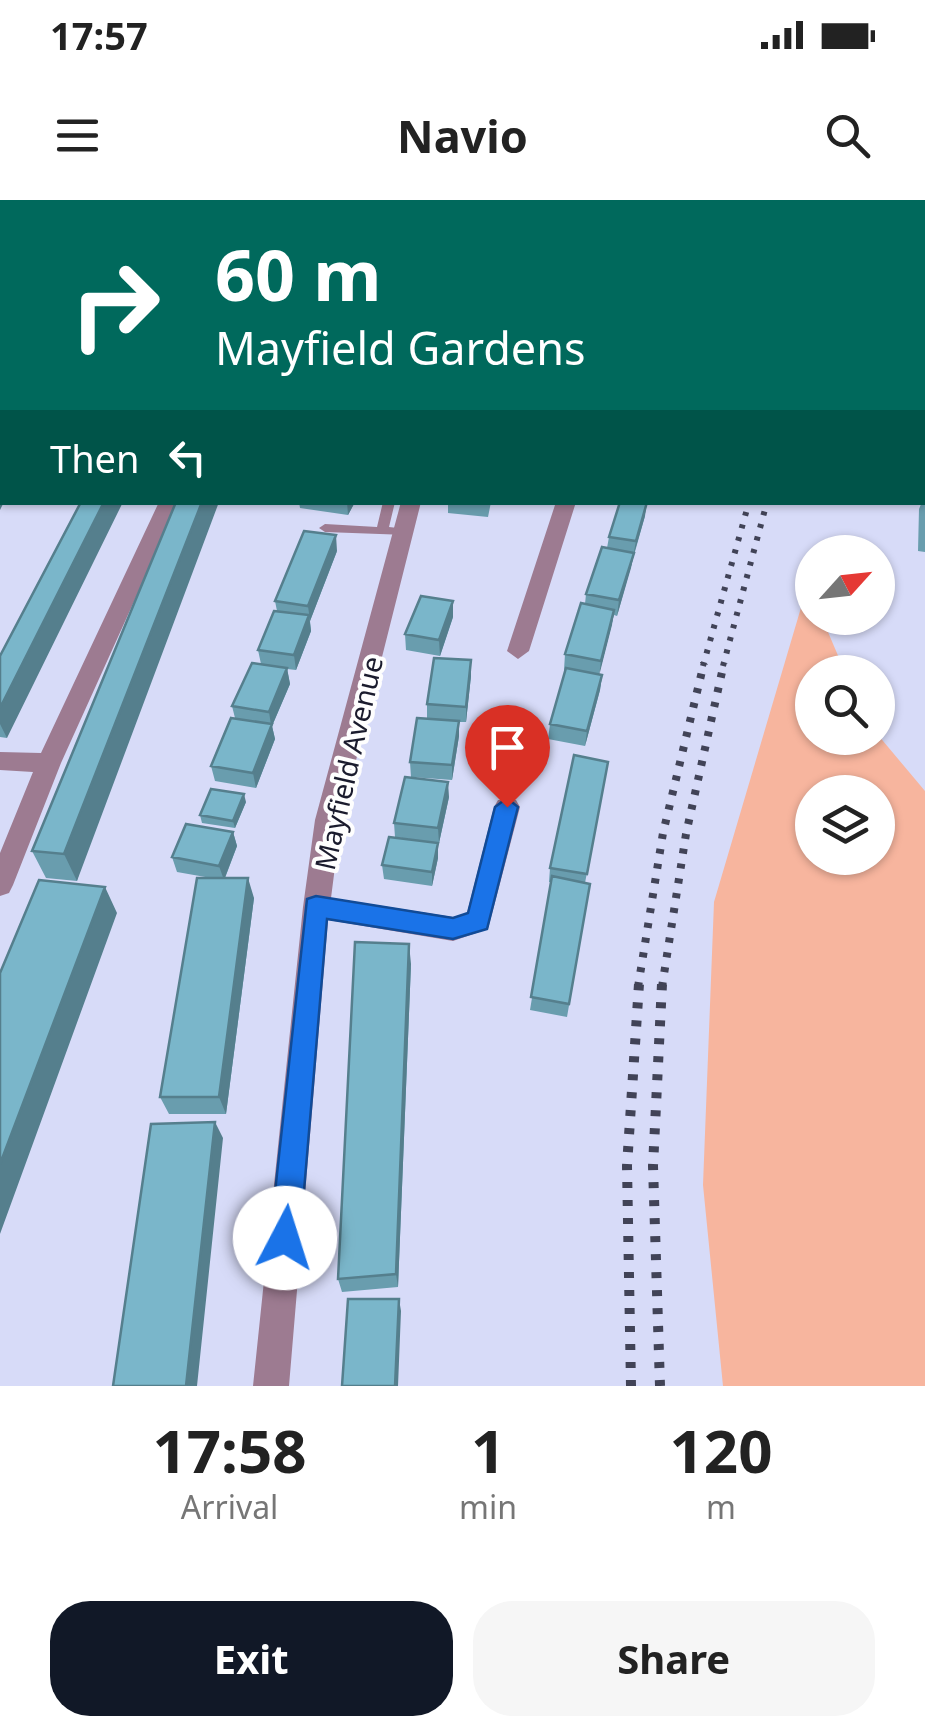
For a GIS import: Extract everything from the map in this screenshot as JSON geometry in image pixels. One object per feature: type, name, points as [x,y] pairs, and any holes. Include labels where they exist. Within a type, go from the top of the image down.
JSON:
[{"type":"street","points":[[0,886],[49,763],[169,505]]},
{"type":"street","name":"Mayfield Avenue","points":[[271,1386],[316,907],[328,820],[392,531],[409,505]]},
{"type":"street","points":[[518,651],[565,505]]},
{"type":"street","points":[[0,761],[49,763]]},
{"type":"street","points":[[316,907],[453,929],[478,921],[507,807]]},
{"type":"lane","points":[[325,528],[392,531],[389,505]]},
{"type":"shaded area","points":[[795,628],[795,635],[829,635],[838,655],[795,655],[795,755],[895,755],[925,791],[925,1386],[723,1386],[703,1185],[714,902]]},
{"type":"building","points":[[79,505],[102,505],[0,708],[0,656]]},
{"type":"building","points":[[175,505],[201,505],[64,854],[32,851]]},
{"type":"building","points":[[619,505],[646,505],[636,541],[609,537]]},
{"type":"building","points":[[304,531],[336,535],[308,606],[275,601]]},
{"type":"building","points":[[602,547],[634,553],[619,600],[586,594]]},
{"type":"building","points":[[421,596],[453,601],[439,640],[405,634]]},
{"type":"building","points":[[581,603],[614,610],[601,661],[565,654]]},
{"type":"building","points":[[274,611],[309,615],[294,655],[258,650]]},
{"type":"building","points":[[434,658],[471,660],[466,707],[427,704]]},
{"type":"building","points":[[252,663],[287,668],[269,712],[232,706]]},
{"type":"building","points":[[566,668],[602,675],[587,731],[550,724]]},
{"type":"building","points":[[231,718],[272,724],[253,773],[211,766]]},
{"type":"building","points":[[417,718],[459,721],[452,765],[410,762]]},
{"type":"building","points":[[574,755],[608,762],[587,874],[550,868]]},
{"type":"building","points":[[405,777],[448,782],[438,828],[394,823]]},
{"type":"building","points":[[211,789],[244,794],[233,821],[200,815]]},
{"type":"building","points":[[186,824],[233,832],[219,866],[172,857]]},
{"type":"building","points":[[389,837],[438,843],[432,872],[382,865]]},
{"type":"building","points":[[552,876],[590,884],[569,1004],[531,997]]},
{"type":"building","points":[[197,878],[248,878],[219,1097],[160,1097]]},
{"type":"building","points":[[39,880],[105,887],[0,1164],[0,973]]},
{"type":"building","points":[[355,942],[409,944],[396,1274],[338,1279]]},
{"type":"building","points":[[215,1122],[186,1386],[113,1386],[151,1124]]},
{"type":"building","points":[[348,1299],[399,1299],[395,1386],[342,1386]]},
{"type":"railway","points":[[703,666],[748,505]]},
{"type":"railway","points":[[723,666],[766,505]]},
{"type":"railway","points":[[638,987],[663,833],[704,663]]},
{"type":"railway","points":[[662,987],[686,834],[724,663]]},
{"type":"railway","points":[[631,1386],[627,1166],[639,984]]},
{"type":"railway","points":[[660,1386],[653,1166],[662,984]]},
{"type":"route","points":[[285,1238],[316,907],[453,929],[478,921],[507,807]]}]
